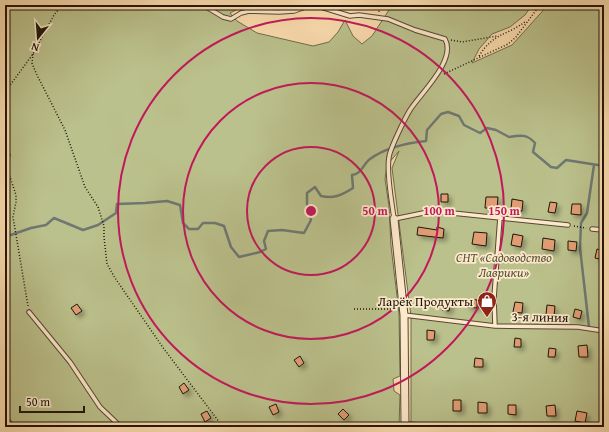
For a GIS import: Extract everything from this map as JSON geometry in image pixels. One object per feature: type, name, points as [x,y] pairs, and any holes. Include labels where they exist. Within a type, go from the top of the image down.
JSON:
[{"type":"street","points":[[394,218],[404,312],[405,426]]},
{"type":"lane","points":[[203,5],[223,17],[231,19],[249,11],[294,11],[308,6],[321,7],[350,16],[359,15],[379,17],[395,21],[408,28],[445,39],[448,53],[436,78],[409,110],[389,158],[389,176],[394,218],[433,211],[568,225]]},
{"type":"lane","points":[[495,326],[494,298],[500,217]]},
{"type":"lane","points":[[592,229],[604,230]]},
{"type":"lane","points":[[29,312],[70,362],[100,407],[122,427]]},
{"type":"lane","name":"3-я линия","points":[[404,312],[495,326],[578,328],[604,331]]},
{"type":"lane","points":[[5,417],[13,427]]},
{"type":"lane","points":[[405,426],[456,427]]},
{"type":"path","points":[[5,92],[33,54],[54,15],[62,5]]},
{"type":"path","points":[[378,5],[379,17]]},
{"type":"path","points":[[436,78],[479,56],[508,44],[516,37],[540,5]]},
{"type":"path","points":[[445,39],[462,42],[487,39],[517,28],[528,20]]},
{"type":"path","points":[[479,56],[484,48],[498,36]]},
{"type":"path","points":[[33,54],[32,63],[36,73],[65,130],[85,187],[98,207],[104,226],[107,264],[164,349],[223,427]]},
{"type":"path","points":[[5,168],[9,174],[16,195],[13,217],[29,312]]},
{"type":"path","points":[[578,227],[582,228]]},
{"type":"path","points":[[354,309],[404,312]]},
{"type":"green space","name":"СНТ «Садоводство Лаврики»","points":[[10,5],[238,5],[236,10],[230,13],[237,21],[257,33],[313,46],[329,42],[338,32],[345,20],[353,36],[362,44],[372,36],[389,10],[399,5],[532,5],[525,15],[510,27],[492,34],[479,49],[472,63],[512,45],[548,5],[604,5],[604,427],[411,427],[411,316],[392,168],[399,151],[387,165],[385,179],[399,313],[400,376],[393,379],[394,391],[400,395],[399,427],[5,427],[5,162],[11,155],[5,150],[5,12]]},
{"type":"building","points":[[441,194],[448,194],[448,202],[441,202]]},
{"type":"building","points":[[486,197],[498,197],[497,208],[485,208]]},
{"type":"building","points":[[512,199],[523,201],[522,211],[511,209]]},
{"type":"building","points":[[550,202],[557,203],[555,213],[548,212]]},
{"type":"building","points":[[572,204],[581,204],[581,215],[571,214]]},
{"type":"building","points":[[418,227],[437,230],[437,227],[444,229],[443,238],[417,235]]},
{"type":"building","points":[[474,232],[487,233],[486,246],[472,244]]},
{"type":"building","points":[[513,234],[523,236],[521,247],[511,245]]},
{"type":"building","points":[[543,238],[555,240],[554,251],[542,249]]},
{"type":"building","points":[[568,241],[577,242],[576,251],[568,250]]},
{"type":"building","points":[[597,249],[604,251],[604,260],[595,258]]},
{"type":"building","points":[[441,299],[451,300],[449,311],[442,310],[443,306],[440,305]]},
{"type":"building","points":[[468,299],[477,300],[477,308],[467,307]]},
{"type":"building","points":[[515,302],[523,303],[522,313],[513,312]]},
{"type":"building","points":[[77,304],[82,311],[76,315],[71,308]]},
{"type":"building","points":[[547,305],[555,306],[554,316],[546,315]]},
{"type":"building","points":[[575,309],[582,311],[580,319],[573,317]]},
{"type":"building","points":[[427,330],[435,331],[434,340],[427,340]]},
{"type":"building","points":[[515,338],[521,339],[521,347],[514,347]]},
{"type":"building","points":[[587,345],[588,357],[579,357],[578,346]]},
{"type":"building","points":[[549,348],[556,349],[555,357],[548,357]]},
{"type":"building","points":[[300,356],[304,363],[299,367],[294,360]]},
{"type":"building","points":[[475,358],[483,359],[483,367],[474,367]]},
{"type":"building","points":[[184,383],[189,390],[183,394],[179,387]]},
{"type":"building","points":[[453,400],[461,400],[461,411],[453,411]]},
{"type":"building","points":[[478,402],[487,403],[487,413],[478,413]]},
{"type":"building","points":[[276,404],[279,412],[273,415],[269,407]]},
{"type":"building","points":[[508,405],[516,405],[516,415],[508,414]]},
{"type":"building","points":[[555,405],[556,416],[547,416],[546,406]]},
{"type":"building","points":[[343,409],[349,415],[344,420],[338,414]]},
{"type":"building","points":[[207,411],[211,418],[205,422],[201,414]]},
{"type":"building","points":[[577,411],[587,413],[585,423],[575,421]]},
{"type":"waterway","points":[[5,237],[31,228],[46,225],[54,218],[83,230],[98,225],[116,213],[117,204],[167,201],[180,205],[183,223],[189,229],[198,229],[203,223],[215,223],[224,226],[231,247],[239,257],[260,252],[266,249],[264,241],[268,231],[282,230],[304,233],[311,220],[307,204],[307,193],[315,187],[321,196],[326,197],[338,196],[353,188],[352,175],[358,173],[370,159],[382,152],[396,147],[426,141],[427,130],[441,114],[448,112],[459,116],[464,125],[480,133],[487,128],[496,130],[509,137],[520,136],[529,138],[535,143],[533,152],[551,167],[557,168],[566,160],[604,166]]},
{"type":"waterway","points":[[589,327],[580,248],[581,223],[587,213],[594,165]]},
{"type":"place","name":"Ларёк Продукты","points":[[487,318]]}]
